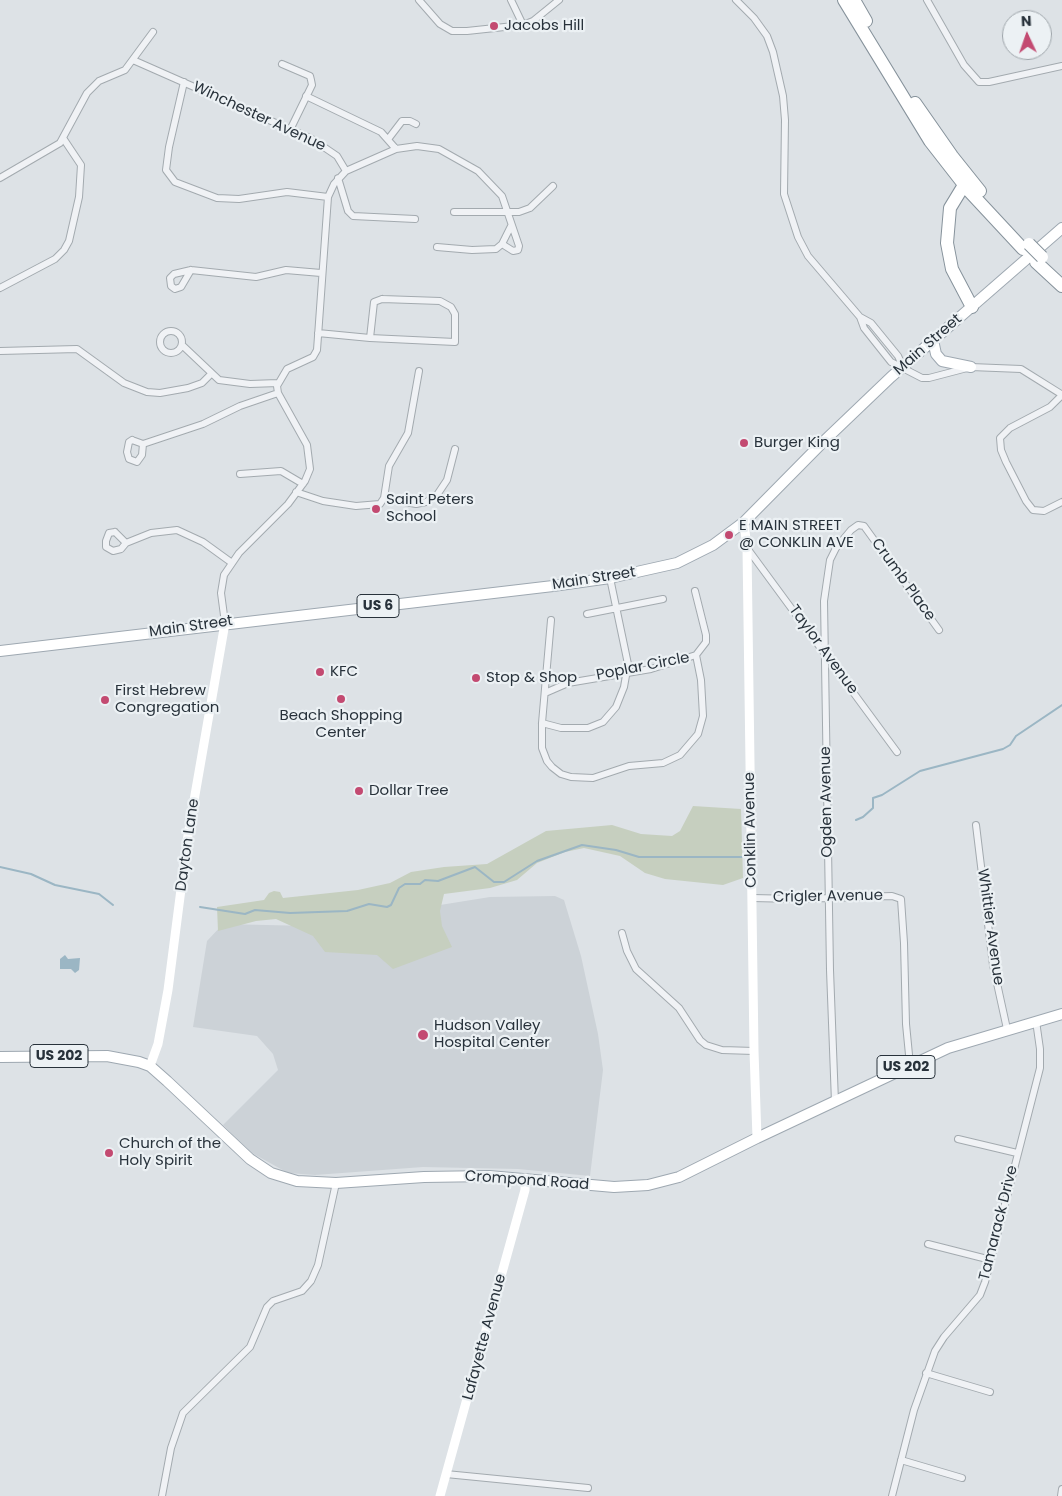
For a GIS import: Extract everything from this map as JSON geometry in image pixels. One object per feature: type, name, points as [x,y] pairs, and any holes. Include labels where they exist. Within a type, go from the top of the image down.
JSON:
[{"type":"highway","points":[[844,0],[912,115],[964,186],[1039,259],[1062,286]]},
{"type":"highway","points":[[854,0],[934,132],[970,180],[1026,247]]},
{"type":"highway","points":[[964,186],[951,204],[946,235],[952,270],[972,306]]},
{"type":"highway","points":[[1039,259],[1062,275]]},
{"type":"main road","name":"Main Street","points":[[0,650],[610,578],[677,563],[713,545],[744,522],[823,442],[903,367],[1062,228]]},
{"type":"main road","points":[[934,340],[936,354],[942,361],[971,368]]},
{"type":"main road","name":"Crompond Road","points":[[0,1057],[107,1056],[129,1059],[150,1066],[260,1167],[271,1173],[297,1181],[336,1183],[431,1177],[524,1178],[599,1186],[648,1185],[693,1172],[757,1138],[948,1048],[1062,1014]]},
{"type":"street","points":[[419,0],[440,24],[452,31],[473,31],[524,25],[533,21],[559,0]]},
{"type":"street","points":[[511,0],[524,25]]},
{"type":"street","points":[[736,0],[754,18],[767,36],[773,52],[784,112],[784,194],[798,237],[808,256],[860,317],[864,328],[891,362],[915,375],[929,378],[971,368],[1021,369],[1032,374],[1062,395],[1050,407],[1003,433],[1000,440],[1001,450],[1006,462],[1026,501],[1033,510],[1044,512],[1062,502]]},
{"type":"street","points":[[927,0],[964,65],[979,82],[989,82],[1062,66]]},
{"type":"street","points":[[0,178],[38,157],[63,138],[87,93],[98,81],[125,70],[153,32]]},
{"type":"street","points":[[133,60],[184,82]]},
{"type":"street","points":[[282,64],[310,76],[312,84],[291,128]]},
{"type":"street","name":"Winchester Avenue","points":[[328,198],[287,192],[239,199],[218,198],[175,182],[166,170],[169,147],[184,82],[291,128],[328,148],[342,162],[346,171]]},
{"type":"street","points":[[306,96],[382,132],[389,138],[396,149]]},
{"type":"street","points":[[389,138],[402,121],[410,121],[416,124]]},
{"type":"street","points":[[0,288],[55,259],[64,250],[69,241],[79,197],[82,165],[63,138]]},
{"type":"street","points":[[225,622],[221,593],[222,582],[232,564],[303,484],[310,469],[307,445],[278,392],[278,383],[288,369],[313,357],[317,350],[321,273],[328,198],[338,178],[346,171],[396,149],[428,147],[464,162],[494,185],[502,196],[519,246],[518,250],[510,251],[502,244]]},
{"type":"street","points":[[338,178],[348,211],[354,216],[414,219]]},
{"type":"street","points":[[454,212],[519,212],[530,208],[553,186]]},
{"type":"street","points":[[437,247],[496,249],[502,244],[511,226]]},
{"type":"street","points":[[191,270],[256,277],[286,270],[321,273]]},
{"type":"street","points":[[318,333],[370,338],[455,342],[455,314],[451,307],[440,301],[382,299],[374,302],[370,338]]},
{"type":"street","points":[[182,345],[219,380],[250,384],[278,383]]},
{"type":"street","points":[[0,351],[77,349],[124,382],[147,392],[160,393],[188,388],[202,383],[211,374]]},
{"type":"street","points":[[296,492],[323,501],[356,506],[380,504],[384,498],[389,466],[408,433],[418,371]]},
{"type":"street","points":[[143,444],[203,424],[240,406],[278,392]]},
{"type":"street","points":[[384,498],[416,504],[426,502],[437,495],[447,480],[455,449]]},
{"type":"street","points":[[240,474],[281,471],[303,484]]},
{"type":"street","name":"Conklin Avenue","points":[[744,522],[747,548],[754,1050],[757,1138]]},
{"type":"street","name":"Ogden Avenue","points":[[835,1102],[829,898],[824,601],[830,560],[836,548],[851,530],[861,524],[867,530]]},
{"type":"street","points":[[126,543],[151,533],[176,530],[203,542],[232,564]]},
{"type":"street","name":"Crumb Place","points":[[867,530],[939,630]]},
{"type":"street","name":"Taylor Avenue","points":[[747,548],[897,752]]},
{"type":"street","points":[[542,723],[580,730],[603,722],[616,707],[627,672],[627,652],[610,578]]},
{"type":"street","points":[[695,591],[706,635],[706,642],[696,655]]},
{"type":"street","points":[[587,614],[663,598]]},
{"type":"street","name":"Poplar Circle","points":[[545,693],[568,683],[663,666],[696,655],[703,702],[702,726],[692,742],[680,754],[670,760],[629,766],[593,778],[571,777],[561,774],[547,761],[542,748],[542,723],[551,620]]},
{"type":"street","name":"Dayton Lane","points":[[150,1066],[158,1044],[168,990],[188,835],[225,622]]},
{"type":"street","name":"Whittier Avenue","points":[[976,825],[993,966],[1007,1029]]},
{"type":"street","name":"Crigler Avenue","points":[[752,898],[892,896],[900,899],[902,902],[906,1024],[910,1065]]},
{"type":"street","points":[[622,933],[627,951],[636,969],[679,1008],[700,1040],[706,1045],[722,1050],[754,1050]]},
{"type":"street","name":"Tamarack Drive","points":[[892,1496],[926,1373],[944,1337],[980,1295],[991,1260],[1040,1068],[1040,1049],[1036,1021]]},
{"type":"street","points":[[958,1140],[1017,1153]]},
{"type":"street","name":"Lafayette Avenue","points":[[440,1496],[519,1214],[525,1190],[524,1178]]},
{"type":"street","points":[[162,1496],[175,1432],[182,1413],[250,1347],[267,1307],[273,1301],[308,1287],[318,1265],[336,1183]]},
{"type":"street","points":[[928,1244],[991,1260]]},
{"type":"street","points":[[926,1373],[990,1392]]},
{"type":"street","points":[[901,1460],[962,1478]]},
{"type":"street","points":[[446,1474],[588,1488]]},
{"type":"street","points":[[1060,1496],[1062,1489]]},
{"type":"shaded area","name":"Hudson Valley Hospital Center","points":[[555,896],[564,900],[581,956],[598,1034],[603,1070],[590,1176],[518,1169],[423,1167],[315,1175],[288,1173],[252,1153],[223,1125],[278,1070],[273,1054],[257,1036],[193,1027],[207,941],[223,924],[309,926],[490,897]]},
{"type":"green space","points":[[693,806],[741,809],[743,878],[723,885],[665,879],[645,873],[620,856],[584,848],[565,852],[537,863],[517,880],[490,888],[444,894],[440,911],[442,926],[452,947],[393,969],[377,955],[325,952],[313,936],[276,919],[256,921],[218,931],[217,907],[264,900],[269,893],[274,891],[280,892],[283,898],[358,890],[390,883],[411,872],[444,867],[487,864],[546,831],[612,825],[641,834],[672,836],[680,831]]},
{"type":"water","points":[[65,955],[68,959],[80,958],[79,970],[75,973],[71,969],[60,969],[60,959]]},
{"type":"waterway","points":[[856,820],[863,817],[873,808],[873,798],[882,795],[920,771],[1003,749],[1010,745],[1016,736],[1062,705]]},
{"type":"waterway","points":[[200,907],[245,914],[255,910],[290,913],[347,911],[369,904],[387,907],[391,905],[399,888],[405,884],[420,884],[425,880],[438,881],[475,867],[494,882],[504,882],[537,861],[582,845],[616,850],[639,857],[742,857]]},
{"type":"waterway","points":[[0,867],[31,874],[55,885],[99,894],[113,905]]},
{"type":"place","name":"Jacobs Hill","points":[[494,26]]},
{"type":"place","name":"Burger King","points":[[744,443]]},
{"type":"place","name":"Saint Peters School","points":[[376,509]]},
{"type":"place","name":"E MAIN STREET @ CONKLIN AVE","points":[[729,535]]},
{"type":"place","name":"KFC","points":[[320,672]]},
{"type":"place","name":"Stop & Shop","points":[[476,678]]},
{"type":"place","name":"Beach Shopping Center","points":[[341,699]]},
{"type":"place","name":"First Hebrew Congregation","points":[[105,700]]},
{"type":"place","name":"Dollar Tree","points":[[359,791]]},
{"type":"place","name":"Hudson Valley Hospital Center","points":[[423,1035]]},
{"type":"place","name":"Church of the Holy Spirit","points":[[109,1153]]}]
